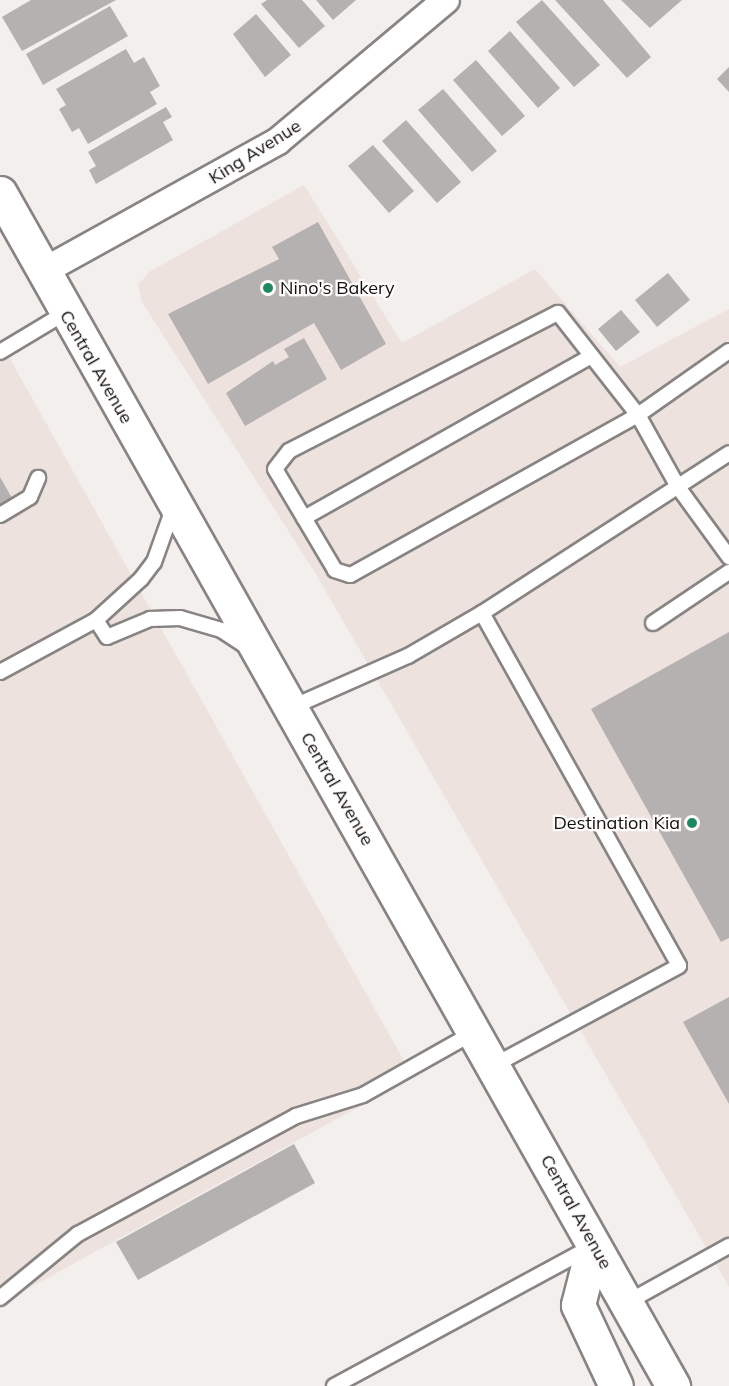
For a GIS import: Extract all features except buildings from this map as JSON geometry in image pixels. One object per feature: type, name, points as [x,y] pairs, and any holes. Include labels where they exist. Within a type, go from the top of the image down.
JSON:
[{"type":"main road","name":"Central Avenue","points":[[0,193],[65,313],[494,1065],[673,1386]]},
{"type":"main road","points":[[593,1246],[578,1305],[616,1386]]},
{"type":"street","name":"King Avenue","points":[[42,272],[279,141],[446,0]]},
{"type":"lane","points":[[0,352],[65,313]]},
{"type":"lane","points":[[729,351],[638,416],[350,575],[334,570],[275,469],[289,451],[558,313],[638,416],[678,487],[729,557]]},
{"type":"lane","points":[[304,518],[591,356]]},
{"type":"lane","points":[[290,708],[408,656],[482,613],[729,453]]},
{"type":"lane","points":[[0,515],[30,497],[38,478]]},
{"type":"lane","points":[[0,672],[96,620],[154,562],[174,504]]},
{"type":"lane","points":[[654,622],[729,572]]},
{"type":"lane","points":[[482,613],[679,966],[494,1065]]},
{"type":"lane","points":[[96,620],[107,638],[150,619],[180,618],[221,630],[261,656]]},
{"type":"lane","points":[[0,1298],[78,1234],[296,1116],[363,1095],[475,1032]]},
{"type":"lane","points":[[334,1386],[593,1246]]},
{"type":"lane","points":[[627,1303],[729,1246]]},
{"type":"shaded area","points":[[304,185],[402,343],[535,269],[620,367],[729,309],[729,1287],[314,571],[142,302],[138,285],[149,272]]},
{"type":"shaded area","points":[[0,341],[413,1077],[0,1304]]},
{"type":"place","name":"Nino's Bakery","points":[[268,288]]},
{"type":"place","name":"Destination Kia","points":[[692,823]]}]
